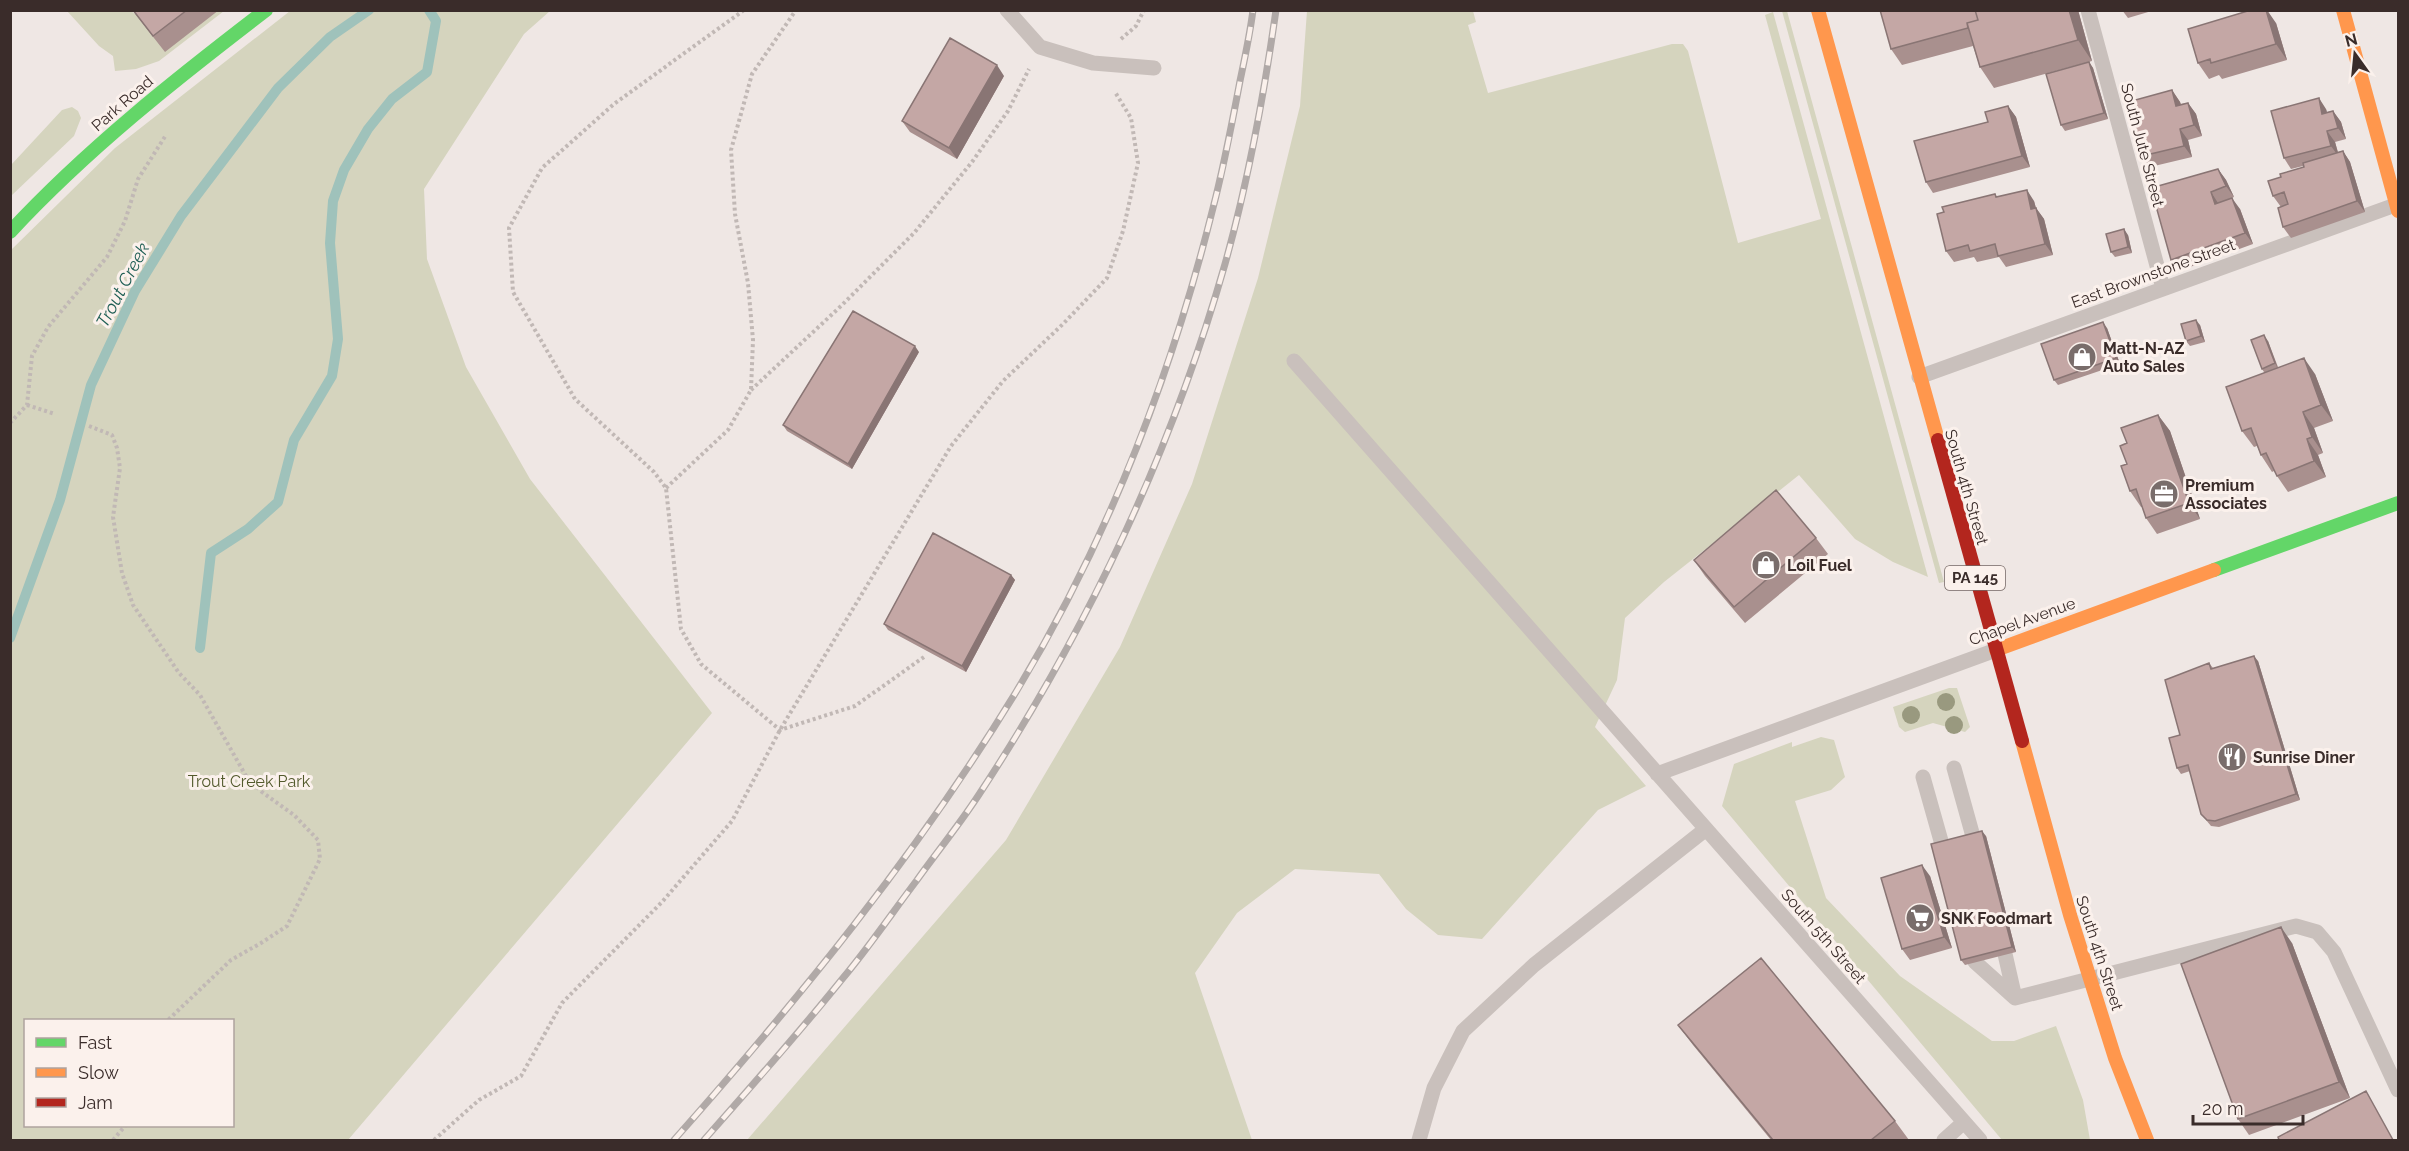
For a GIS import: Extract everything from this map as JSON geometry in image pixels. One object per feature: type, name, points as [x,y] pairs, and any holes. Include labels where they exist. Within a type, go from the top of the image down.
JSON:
[{"type":"main road","name":"Park Road","points":[[10,232],[84,158],[149,101],[266,10]]},
{"type":"main road","name":"South 4th Street","points":[[1818,10],[2070,915],[2115,1058],[2147,1140]]},
{"type":"main road","points":[[2343,10],[2398,206]]},
{"type":"main road","name":"Chapel Avenue","points":[[1996,650],[2398,503]]},
{"type":"lane","points":[[1007,10],[1041,47],[1093,63],[1154,68]]},
{"type":"lane","name":"South Jute Street","points":[[2088,10],[2163,288]]},
{"type":"lane","name":"East Brownstone Street","points":[[1919,378],[2163,288],[2398,206]]},
{"type":"lane","name":"South 5th Street","points":[[1294,361],[1980,1140]]},
{"type":"lane","name":"Chapel Avenue","points":[[1657,774],[1996,650]]},
{"type":"lane","points":[[1954,768],[1974,840]]},
{"type":"lane","points":[[1923,777],[1943,848]]},
{"type":"lane","points":[[1419,1140],[1434,1088],[1463,1031],[1534,965],[1706,829]]},
{"type":"lane","points":[[2015,998],[2296,926],[2317,932],[2334,952],[2398,1090]]},
{"type":"lane","points":[[2005,954],[2015,998]]},
{"type":"lane","points":[[1975,962],[2015,998]]},
{"type":"lane","points":[[1944,1140],[1964,1122]]},
{"type":"path","points":[[744,10],[614,104],[542,168],[509,228],[513,292],[575,399],[654,472],[666,488],[681,628],[701,664],[780,730]]},
{"type":"path","points":[[751,390],[753,340],[748,284],[735,214],[731,150],[752,74],[796,10]]},
{"type":"path","points":[[666,488],[728,430],[751,390],[841,306],[914,233],[972,162],[1008,111],[1041,47]]},
{"type":"path","points":[[434,1140],[479,1100],[521,1076],[562,1003],[662,902],[732,821],[780,730],[951,446],[1003,381],[1107,278],[1123,231],[1138,163],[1131,118],[1107,79],[1093,63]]},
{"type":"path","points":[[10,423],[27,405],[32,356],[48,327],[107,257],[125,220],[138,179],[171,128]]},
{"type":"path","points":[[27,405],[55,414]]},
{"type":"path","points":[[89,426],[112,435],[117,448],[120,468],[113,517],[122,573],[133,605],[178,673],[200,695],[246,776],[262,792],[294,815],[318,840],[320,859],[287,926],[231,960],[169,1019]]},
{"type":"path","points":[[780,730],[855,706],[924,657]]},
{"type":"path","points":[[113,1140],[123,1127]]},
{"type":"green space","points":[[67,11],[131,11],[135,14],[224,11],[159,61],[136,69],[115,71],[113,56],[99,46]]},
{"type":"green space","name":"Trout Creek Park","points":[[290,11],[550,11],[524,34],[424,189],[427,259],[466,367],[530,479],[712,713],[348,1140],[11,1140],[11,250],[115,148]]},
{"type":"green space","points":[[1307,11],[1473,11],[1476,22],[1468,25],[1488,93],[1672,44],[1683,44],[1688,51],[1738,243],[1821,219],[1765,15],[1773,12],[1928,577],[1893,562],[1855,539],[1799,475],[1664,582],[1625,618],[1617,680],[1595,727],[1646,786],[1598,810],[1482,939],[1438,935],[1406,909],[1379,874],[1295,869],[1237,913],[1195,973],[1252,1140],[747,1140],[1006,840],[1120,647],[1192,484],[1258,278],[1300,106]]},
{"type":"green space","points":[[1782,11],[1787,11],[1944,582],[1939,583]]},
{"type":"green space","points":[[72,107],[78,111],[81,118],[74,136],[11,196],[11,165],[62,110]]},
{"type":"green space","points":[[1949,688],[1957,688],[1970,727],[1965,732],[1933,723],[1905,732],[1899,727],[1893,707]]},
{"type":"green space","points":[[1821,737],[1834,740],[1845,777],[1831,790],[1795,801],[1826,898],[1900,976],[1992,1041],[2014,1041],[2056,1026],[2083,1100],[2090,1140],[2002,1140],[1722,806],[1734,764],[1792,742],[1792,747]]},
{"type":"building","points":[[133,10],[187,10],[153,36]]},
{"type":"building","points":[[1880,10],[1975,10],[1978,20],[1967,23],[1968,28],[1891,49]]},
{"type":"building","points":[[1975,10],[2069,10],[2078,40],[1980,67],[1967,23],[1978,20]]},
{"type":"building","points":[[2251,10],[2266,10],[2276,44],[2211,63],[2210,59],[2198,63],[2188,29]]},
{"type":"building","points":[[950,38],[997,65],[949,148],[902,121]]},
{"type":"building","points":[[2089,62],[2104,113],[2061,125],[2046,74]]},
{"type":"building","points":[[2172,90],[2176,106],[2188,103],[2194,125],[2180,129],[2184,146],[2142,156],[2128,102]]},
{"type":"building","points":[[2319,98],[2322,114],[2333,111],[2338,128],[2327,131],[2331,146],[2284,158],[2271,111]]},
{"type":"building","points":[[2008,106],[2022,156],[1926,182],[1914,141],[1988,122],[1985,112]]},
{"type":"building","points":[[2343,151],[2357,201],[2283,227],[2278,208],[2288,204],[2284,192],[2273,196],[2268,181],[2281,177],[2280,174],[2304,167],[2303,163]]},
{"type":"building","points":[[2218,169],[2226,186],[2211,192],[2215,204],[2232,198],[2245,233],[2171,260],[2151,188]]},
{"type":"building","points":[[2027,190],[2031,209],[2036,208],[2045,244],[1998,256],[1995,244],[1970,251],[1968,245],[1946,251],[1937,214],[1944,212],[1942,207],[1995,194],[1996,197]]},
{"type":"building","points":[[2124,229],[2128,247],[2111,252],[2106,234]]},
{"type":"building","points":[[853,311],[915,346],[848,464],[783,425]]},
{"type":"building","points":[[2196,320],[2201,336],[2186,341],[2181,324]]},
{"type":"building","name":"Matt-N-AZ Auto Sales","points":[[2103,322],[2116,358],[2054,380],[2041,344]]},
{"type":"building","points":[[2264,335],[2275,363],[2262,369],[2251,340]]},
{"type":"building","points":[[2304,358],[2321,405],[2303,412],[2312,437],[2307,439],[2314,461],[2277,476],[2266,453],[2261,455],[2251,428],[2242,431],[2226,387]]},
{"type":"building","name":"Premium Associates","points":[[2158,415],[2189,503],[2146,518],[2136,489],[2130,491],[2121,466],[2127,464],[2120,446],[2127,443],[2121,428]]},
{"type":"building","name":"Loil Fuel","points":[[1776,490],[1816,538],[1734,607],[1694,560]]},
{"type":"building","points":[[933,533],[1011,575],[962,666],[884,624]]},
{"type":"building","name":"Sunrise Diner","points":[[2254,656],[2296,794],[2215,821],[2207,820],[2201,814],[2188,765],[2177,768],[2169,738],[2180,735],[2165,680],[2209,663],[2211,669]]},
{"type":"building","points":[[1982,831],[2012,947],[1961,960],[1931,844]]},
{"type":"building","name":"SNK Foodmart","points":[[1922,865],[1944,937],[1902,949],[1881,878]]},
{"type":"building","points":[[2281,927],[2339,1082],[2238,1119],[2181,964]]},
{"type":"building","points":[[1761,958],[1895,1121],[1871,1140],[1773,1140],[1678,1025]]},
{"type":"building","points":[[2366,1091],[2393,1140],[2279,1140],[2278,1137]]},
{"type":"waterway","name":"Trout Creek","points":[[10,638],[60,500],[91,385],[135,291],[181,216],[278,88],[330,37],[369,10]]},
{"type":"waterway","points":[[200,648],[211,553],[248,529],[278,502],[294,440],[332,376],[338,339],[330,243],[333,201],[344,170],[368,129],[392,99],[427,72],[436,21],[429,10]]},
{"type":"railway","points":[[674,1140],[811,979],[855,924],[939,810],[1016,692],[1079,577],[1133,457],[1177,334],[1221,176],[1253,10]]},
{"type":"railway","points":[[704,1140],[853,966],[963,817],[1017,734],[1055,670],[1089,605],[1152,472],[1203,334],[1225,264],[1248,170],[1276,10]]},
{"type":"traffic: fast","points":[[10,232],[39,201],[101,143],[266,10]]},
{"type":"traffic: fast","points":[[2214,570],[2398,503]]},
{"type":"traffic: slow","points":[[1818,10],[1938,440]]},
{"type":"traffic: slow","points":[[2343,10],[2398,211]]},
{"type":"traffic: slow","points":[[1996,650],[2214,570]]},
{"type":"traffic: slow","points":[[2022,741],[2070,915],[2115,1058],[2147,1140]]},
{"type":"traffic: jam","points":[[1938,440],[2022,741]]},
{"type":"place","name":"Matt-N-AZ Auto Sales","points":[[2082,357]]},
{"type":"place","name":"Premium Associates","points":[[2164,494]]},
{"type":"place","name":"Loil Fuel","points":[[1766,565]]},
{"type":"place","name":"Sunrise Diner","points":[[2232,757]]},
{"type":"place","name":"SNK Foodmart","points":[[1920,918]]}]
